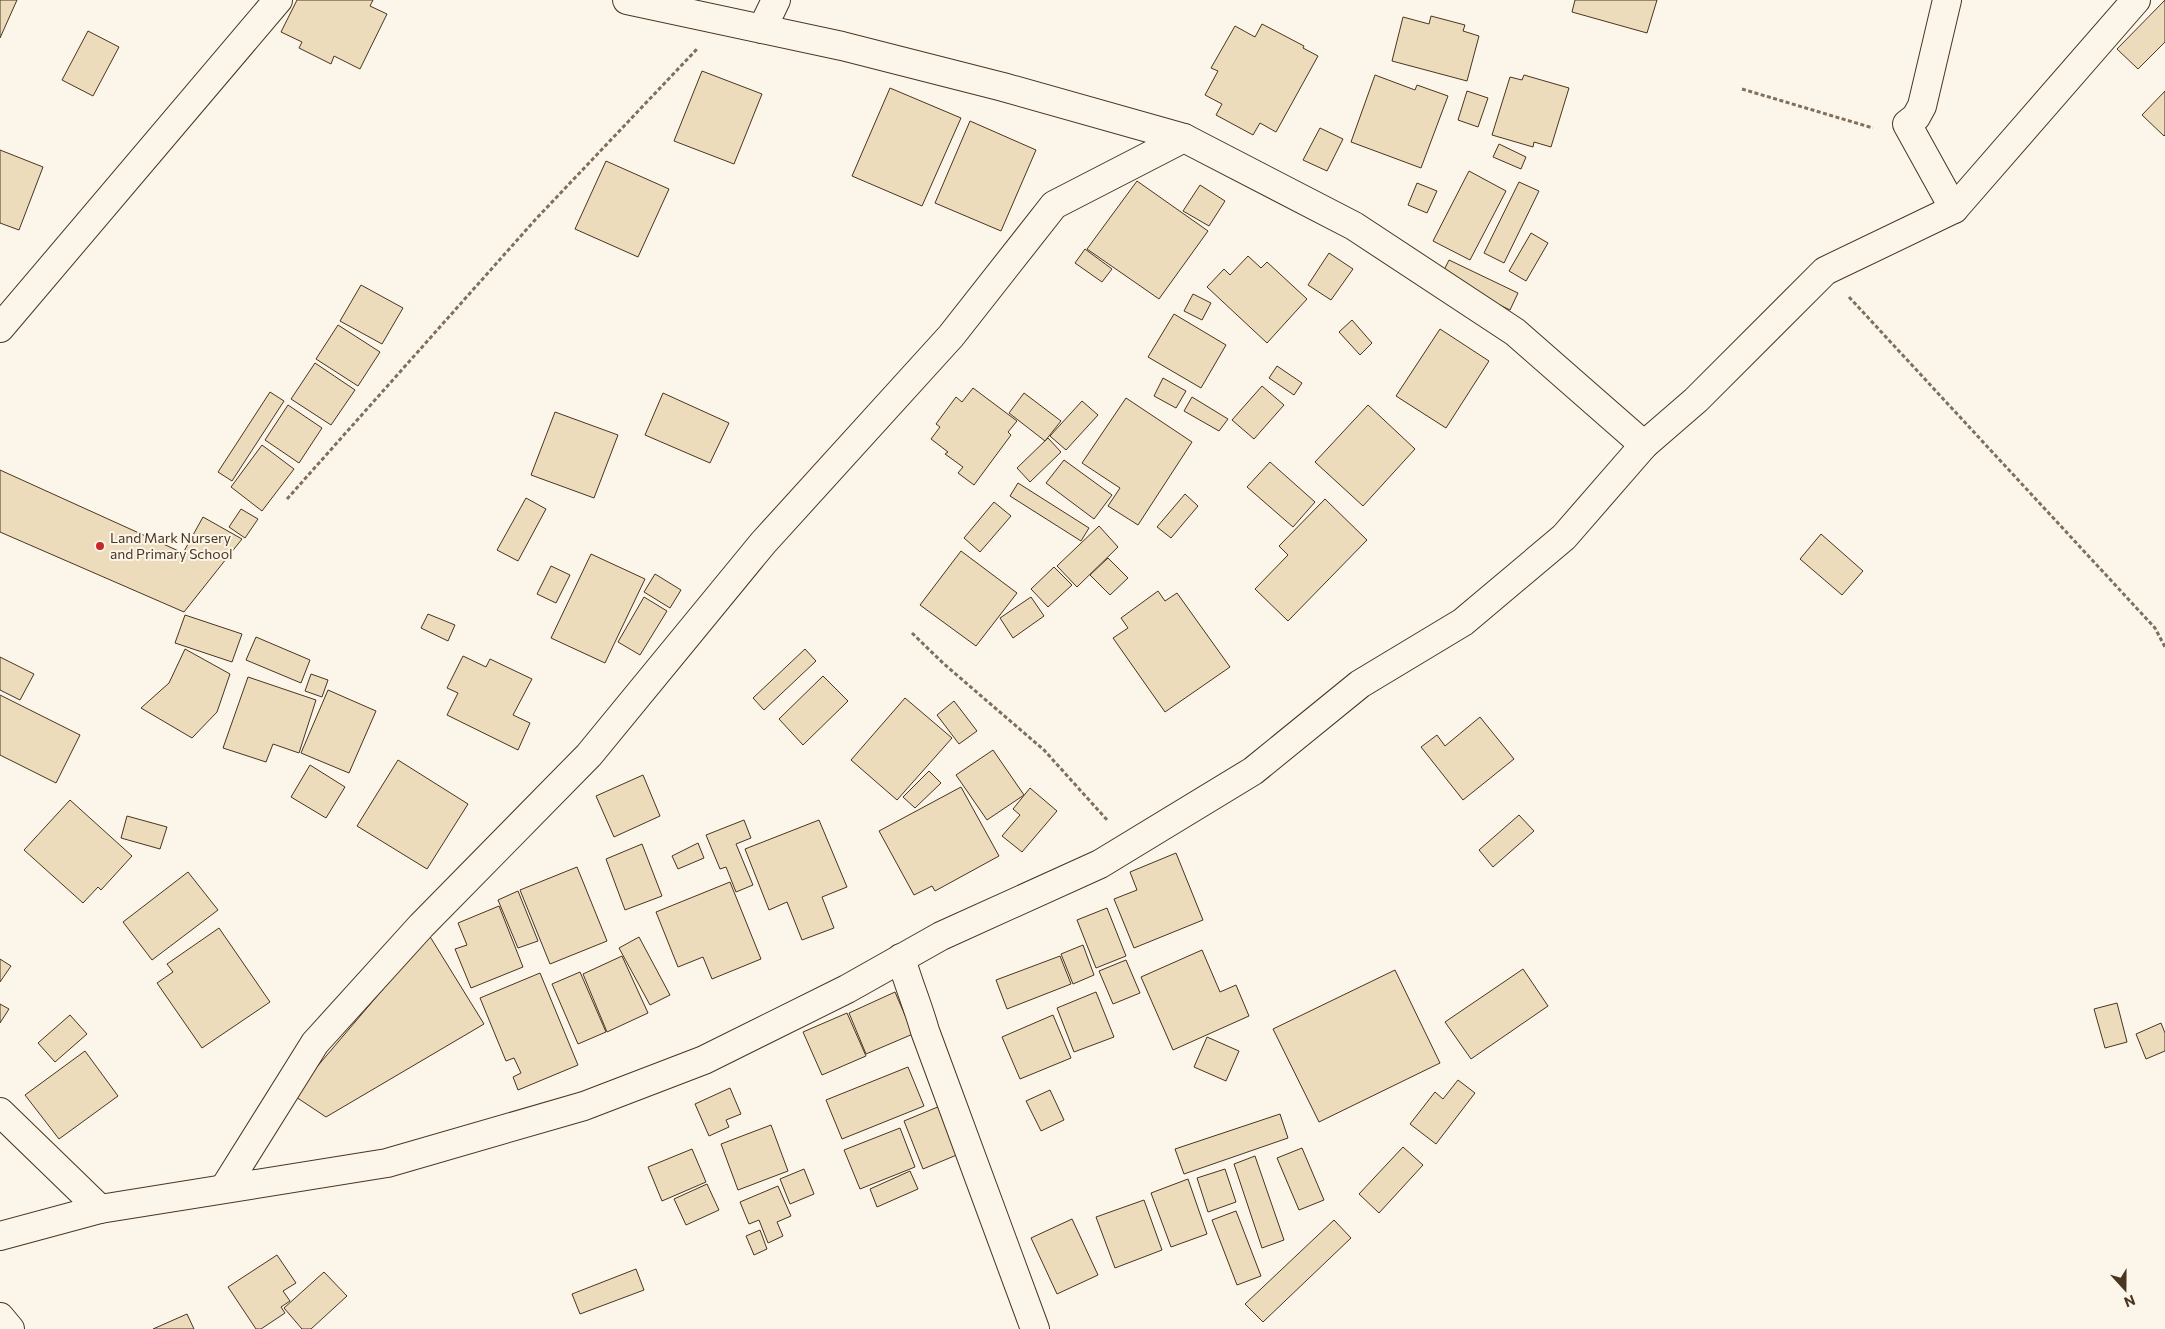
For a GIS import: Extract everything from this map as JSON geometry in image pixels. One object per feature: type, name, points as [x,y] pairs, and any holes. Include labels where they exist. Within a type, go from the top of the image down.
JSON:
[{"type":"street","points":[[0,328],[278,0]]},
{"type":"street","points":[[627,0],[842,46],[1003,87],[1184,138],[1354,226],[1514,332],[1644,445]]},
{"type":"street","points":[[762,29],[776,0]]},
{"type":"street","points":[[1947,0],[1922,106],[1916,117],[1907,124],[1954,209]]},
{"type":"street","points":[[0,1236],[100,1209],[225,1187],[387,1163],[584,1106],[704,1060],[847,989],[941,936],[1100,864],[1253,771],[1360,684],[1463,622],[1564,537],[1644,445],[1696,400],[1825,271],[1954,209],[2136,0]]},
{"type":"street","points":[[225,1187],[315,1043],[421,926],[589,755],[763,543],[952,336],[1054,205],[1184,138]]},
{"type":"street","points":[[901,958],[907,981],[917,1000],[925,1031],[1035,1329]]},
{"type":"street","points":[[0,1112],[100,1209]]},
{"type":"street","points":[[0,1317],[10,1329]]},
{"type":"path","points":[[287,498],[535,220],[723,21]]},
{"type":"path","points":[[1742,89],[1879,130],[1907,124]]},
{"type":"path","points":[[1825,271],[2155,628],[2165,647]]},
{"type":"path","points":[[912,634],[1044,750],[1130,845]]},
{"type":"building","points":[[0,0],[17,0],[0,38]]},
{"type":"building","points":[[297,0],[373,0],[370,6],[387,14],[360,69],[334,56],[331,64],[299,48],[302,42],[281,32]]},
{"type":"building","points":[[1575,0],[1657,0],[1647,33],[1572,12]]},
{"type":"building","points":[[2165,0],[2165,42],[2138,69],[2117,49]]},
{"type":"building","points":[[1431,16],[1465,25],[1463,31],[1479,36],[1467,81],[1392,61],[1403,17],[1429,24]]},
{"type":"building","points":[[1262,24],[1304,46],[1303,48],[1318,56],[1276,132],[1260,123],[1253,135],[1216,115],[1222,104],[1205,95],[1218,71],[1211,68],[1235,26],[1255,37]]},
{"type":"building","points":[[88,31],[119,47],[93,96],[62,80]]},
{"type":"building","points":[[702,71],[762,94],[734,164],[674,141]]},
{"type":"building","points":[[1375,75],[1415,90],[1417,85],[1448,96],[1421,168],[1351,142]]},
{"type":"building","points":[[1524,75],[1569,88],[1551,147],[1534,142],[1533,147],[1492,135],[1510,77],[1522,80]]},
{"type":"building","points":[[890,88],[961,118],[922,206],[852,176]]},
{"type":"building","points":[[1467,91],[1488,98],[1478,127],[1458,120]]},
{"type":"building","points":[[2165,91],[2165,135],[2164,136],[2142,115]]},
{"type":"building","points":[[970,121],[1036,150],[1001,231],[935,203]]},
{"type":"building","points":[[1320,128],[1343,139],[1327,171],[1303,160]]},
{"type":"building","points":[[1499,144],[1526,157],[1521,169],[1493,157]]},
{"type":"building","points":[[0,150],[43,167],[19,230],[0,223]]},
{"type":"building","points":[[606,161],[669,189],[638,257],[575,229]]},
{"type":"building","points":[[1469,171],[1506,191],[1470,260],[1433,241]]},
{"type":"building","points":[[1137,181],[1208,231],[1159,299],[1087,249]]},
{"type":"building","points":[[1519,182],[1539,191],[1504,263],[1484,253]]},
{"type":"building","points":[[1417,183],[1437,191],[1427,213],[1408,205]]},
{"type":"building","points":[[1200,185],[1225,201],[1209,226],[1183,211]]},
{"type":"building","points":[[1531,233],[1548,243],[1526,281],[1509,271]]},
{"type":"building","points":[[1085,249],[1112,269],[1102,282],[1075,263]]},
{"type":"building","points":[[1329,253],[1353,269],[1331,300],[1308,285]]},
{"type":"building","points":[[1248,256],[1261,268],[1267,262],[1307,299],[1267,343],[1207,287],[1224,269],[1230,275]]},
{"type":"building","points":[[1449,260],[1518,293],[1510,310],[1441,276]]},
{"type":"building","points":[[361,285],[403,308],[382,344],[340,321]]},
{"type":"building","points":[[1193,294],[1211,303],[1202,320],[1184,311]]},
{"type":"building","points":[[1174,314],[1226,345],[1201,388],[1148,357]]},
{"type":"building","points":[[1352,320],[1372,343],[1360,355],[1339,332]]},
{"type":"building","points":[[338,325],[380,352],[358,386],[316,359]]},
{"type":"building","points":[[1440,329],[1489,361],[1446,428],[1396,396]]},
{"type":"building","points":[[315,363],[355,390],[331,425],[291,399]]},
{"type":"building","points":[[1277,366],[1302,383],[1294,395],[1269,378]]},
{"type":"building","points":[[1163,378],[1186,391],[1176,408],[1154,396]]},
{"type":"building","points":[[1262,386],[1284,405],[1254,439],[1232,420]]},
{"type":"building","points":[[973,388],[1017,421],[1008,432],[1011,435],[974,485],[958,473],[963,467],[945,454],[948,452],[931,439],[940,427],[936,424],[956,397],[962,402]]},
{"type":"building","points":[[270,392],[284,401],[232,481],[218,472]]},
{"type":"building","points":[[663,393],[729,423],[710,463],[645,435]]},
{"type":"building","points":[[1024,393],[1061,421],[1045,441],[1009,413]]},
{"type":"building","points":[[1192,397],[1228,419],[1219,431],[1184,411]]},
{"type":"building","points":[[1126,398],[1192,442],[1138,525],[1108,506],[1120,488],[1082,463]]},
{"type":"building","points":[[1082,401],[1098,415],[1066,450],[1050,436]]},
{"type":"building","points":[[288,405],[322,428],[299,463],[265,440]]},
{"type":"building","points":[[1368,405],[1415,449],[1363,506],[1315,462]]},
{"type":"building","points":[[555,412],[618,435],[594,498],[531,475]]},
{"type":"building","points":[[1048,438],[1061,452],[1030,482],[1017,468]]},
{"type":"building","points":[[262,445],[294,469],[262,511],[231,487]]},
{"type":"building","points":[[1064,460],[1112,495],[1094,519],[1046,483]]},
{"type":"building","points":[[1270,462],[1315,502],[1293,527],[1247,487]]},
{"type":"building","name":"Land Mark Nursery and Primary School","points":[[0,470],[183,553],[203,517],[242,539],[184,612],[0,532]]},
{"type":"building","points":[[1018,483],[1089,528],[1081,541],[1010,496]]},
{"type":"building","points":[[1185,494],[1198,506],[1171,538],[1157,527]]},
{"type":"building","points":[[526,498],[546,509],[518,561],[497,550]]},
{"type":"building","points":[[1325,499],[1367,540],[1288,621],[1255,589],[1288,555],[1279,546]]},
{"type":"building","points":[[994,502],[1011,516],[980,552],[964,538]]},
{"type":"building","points":[[241,509],[258,519],[245,538],[229,527]]},
{"type":"building","points":[[1099,526],[1118,547],[1077,587],[1057,566]]},
{"type":"building","points":[[1821,534],[1863,571],[1842,595],[1800,559]]},
{"type":"building","points":[[961,551],[1017,593],[976,646],[920,605]]},
{"type":"building","points":[[591,554],[645,579],[605,663],[551,638]]},
{"type":"building","points":[[1108,558],[1128,578],[1110,595],[1090,575]]},
{"type":"building","points":[[551,566],[570,575],[556,603],[537,594]]},
{"type":"building","points":[[1054,567],[1072,585],[1048,607],[1031,589]]},
{"type":"building","points":[[655,574],[681,590],[670,608],[644,592]]},
{"type":"building","points":[[1158,591],[1165,601],[1177,593],[1230,667],[1165,712],[1113,638],[1128,628],[1121,618]]},
{"type":"building","points":[[644,597],[667,611],[640,655],[618,642]]},
{"type":"building","points":[[1031,597],[1044,616],[1013,638],[1000,618]]},
{"type":"building","points":[[428,614],[455,625],[448,641],[421,628]]},
{"type":"building","points":[[185,615],[242,634],[232,662],[175,643]]},
{"type":"building","points":[[256,637],[310,660],[301,683],[246,660]]},
{"type":"building","points":[[185,649],[230,674],[217,712],[192,738],[141,708],[169,683]]},
{"type":"building","points":[[805,649],[816,661],[764,710],[753,698]]},
{"type":"building","points":[[463,656],[486,667],[490,659],[532,679],[513,715],[530,723],[518,750],[447,715],[458,693],[447,688]]},
{"type":"building","points":[[0,657],[34,674],[20,700],[0,690]]},
{"type":"building","points":[[311,674],[328,680],[322,697],[305,691]]},
{"type":"building","points":[[823,676],[848,701],[803,745],[779,719]]},
{"type":"building","points":[[248,677],[316,700],[299,753],[273,744],[266,762],[223,748]]},
{"type":"building","points":[[328,690],[376,711],[349,773],[301,753]]},
{"type":"building","points":[[0,695],[80,735],[56,783],[0,755]]},
{"type":"building","points":[[905,698],[952,738],[897,800],[851,760]]},
{"type":"building","points":[[954,701],[977,731],[959,744],[937,715]]},
{"type":"building","points":[[1480,717],[1514,759],[1463,800],[1421,747],[1437,735],[1445,746]]},
{"type":"building","points":[[993,750],[1024,795],[987,820],[956,775]]},
{"type":"building","points":[[398,760],[468,804],[427,869],[357,826]]},
{"type":"building","points":[[310,765],[345,787],[326,818],[291,797]]},
{"type":"building","points":[[929,771],[941,783],[915,808],[903,797]]},
{"type":"building","points":[[643,775],[660,816],[614,837],[596,796]]},
{"type":"building","points":[[961,787],[999,856],[935,891],[932,886],[914,895],[879,831]]},
{"type":"building","points":[[1030,788],[1057,811],[1022,852],[1002,836],[1020,815],[1013,809]]},
{"type":"building","points":[[70,800],[132,856],[101,890],[98,887],[83,903],[24,850]]},
{"type":"building","points":[[1519,815],[1534,831],[1493,867],[1479,850]]},
{"type":"building","points":[[127,816],[167,827],[160,849],[121,838]]},
{"type":"building","points":[[744,820],[751,838],[736,844],[753,885],[736,892],[726,867],[720,869],[706,835]]},
{"type":"building","points":[[819,820],[847,887],[822,897],[834,928],[802,940],[787,902],[769,910],[745,849]]},
{"type":"building","points":[[698,843],[704,858],[678,869],[672,856]]},
{"type":"building","points":[[642,844],[662,896],[625,910],[606,859]]},
{"type":"building","points":[[1176,853],[1203,920],[1134,948],[1114,899],[1137,890],[1130,872]]},
{"type":"building","points":[[577,867],[607,941],[550,964],[520,890]]},
{"type":"building","points":[[188,872],[218,910],[152,960],[123,922]]},
{"type":"building","points":[[730,882],[761,959],[712,979],[703,957],[678,967],[656,912]]},
{"type":"building","points":[[518,891],[538,941],[518,948],[498,900]]},
{"type":"building","points":[[499,906],[523,967],[471,988],[455,949],[467,945],[458,923]]},
{"type":"building","points":[[1107,908],[1126,956],[1096,968],[1077,920]]},
{"type":"building","points":[[219,928],[270,1002],[202,1048],[157,983],[173,972],[167,964]]},
{"type":"building","points":[[429,935],[484,1024],[326,1117],[293,1095]]},
{"type":"building","points":[[639,937],[670,995],[650,1005],[619,948]]},
{"type":"building","points":[[1083,945],[1094,975],[1073,984],[1061,954]]},
{"type":"building","points":[[1202,950],[1220,992],[1236,985],[1249,1016],[1173,1050],[1141,977]]},
{"type":"building","points":[[622,956],[648,1013],[607,1032],[583,974]]},
{"type":"building","points":[[1060,956],[1071,984],[1007,1009],[996,980]]},
{"type":"building","points":[[0,959],[11,966],[0,982]]},
{"type":"building","points":[[1126,960],[1140,993],[1113,1004],[1099,971]]},
{"type":"building","points":[[1523,969],[1548,1006],[1471,1059],[1445,1022]]},
{"type":"building","points":[[1395,970],[1440,1063],[1319,1122],[1273,1029]]},
{"type":"building","points":[[580,972],[606,1032],[578,1044],[552,984]]},
{"type":"building","points":[[540,973],[578,1065],[518,1090],[513,1077],[521,1073],[514,1058],[506,1061],[480,998]]},
{"type":"building","points":[[895,992],[913,1034],[866,1054],[849,1013]]},
{"type":"building","points":[[1096,992],[1114,1037],[1074,1052],[1057,1008]]},
{"type":"building","points":[[2117,1003],[2127,1042],[2105,1048],[2094,1009]]},
{"type":"building","points":[[0,1004],[9,1009],[0,1023]]},
{"type":"building","points":[[847,1013],[866,1056],[822,1075],[803,1032]]},
{"type":"building","points":[[70,1015],[87,1034],[55,1062],[38,1043]]},
{"type":"building","points":[[1053,1015],[1071,1058],[1020,1079],[1002,1037]]},
{"type":"building","points":[[2161,1023],[2165,1033],[2165,1051],[2146,1059],[2136,1034]]},
{"type":"building","points":[[1207,1037],[1239,1051],[1226,1081],[1194,1067]]},
{"type":"building","points":[[85,1051],[118,1096],[59,1139],[25,1095]]},
{"type":"building","points":[[908,1067],[924,1106],[842,1139],[826,1100]]},
{"type":"building","points":[[1458,1080],[1475,1093],[1436,1144],[1410,1124],[1435,1092],[1443,1099]]},
{"type":"building","points":[[730,1088],[741,1114],[726,1120],[729,1127],[709,1136],[695,1104]]},
{"type":"building","points":[[1050,1090],[1064,1120],[1041,1131],[1026,1101]]},
{"type":"building","points":[[940,1106],[959,1154],[923,1169],[904,1121]]},
{"type":"building","points":[[1280,1114],[1288,1138],[1184,1174],[1175,1149]]},
{"type":"building","points":[[771,1125],[788,1171],[738,1190],[721,1144]]},
{"type":"building","points":[[900,1128],[915,1167],[860,1189],[844,1150]]},
{"type":"building","points":[[1403,1147],[1423,1165],[1379,1213],[1359,1194]]},
{"type":"building","points":[[1302,1148],[1324,1200],[1299,1210],[1277,1158]]},
{"type":"building","points":[[692,1149],[706,1182],[662,1201],[648,1167]]},
{"type":"building","points":[[1255,1156],[1284,1240],[1262,1248],[1234,1164]]},
{"type":"building","points":[[804,1169],[814,1194],[790,1204],[780,1179]]},
{"type":"building","points":[[1225,1169],[1236,1202],[1208,1212],[1197,1178]]},
{"type":"building","points":[[910,1171],[918,1189],[877,1207],[870,1189]]},
{"type":"building","points":[[1188,1179],[1207,1234],[1171,1247],[1151,1193]]},
{"type":"building","points":[[707,1184],[719,1210],[686,1225],[674,1199]]},
{"type":"building","points":[[778,1186],[791,1216],[777,1222],[783,1236],[768,1243],[759,1220],[749,1224],[740,1202]]},
{"type":"building","points":[[1144,1200],[1162,1250],[1115,1268],[1096,1217]]},
{"type":"building","points":[[1236,1211],[1261,1276],[1237,1285],[1212,1220]]},
{"type":"building","points":[[1072,1219],[1098,1275],[1057,1294],[1031,1238]]},
{"type":"building","points":[[1334,1220],[1351,1238],[1263,1322],[1245,1304]]},
{"type":"building","points":[[760,1230],[767,1249],[754,1255],[746,1236]]},
{"type":"building","points":[[277,1255],[296,1283],[283,1291],[290,1301],[281,1307],[285,1313],[261,1329],[256,1329],[228,1287]]},
{"type":"building","points":[[636,1269],[644,1290],[580,1314],[572,1294]]},
{"type":"building","points":[[324,1272],[347,1296],[311,1329],[302,1329],[284,1308]]},
{"type":"building","points":[[187,1314],[194,1329],[153,1329]]},
{"type":"place","name":"Land Mark Nursery and Primary School","points":[[100,546]]}]
